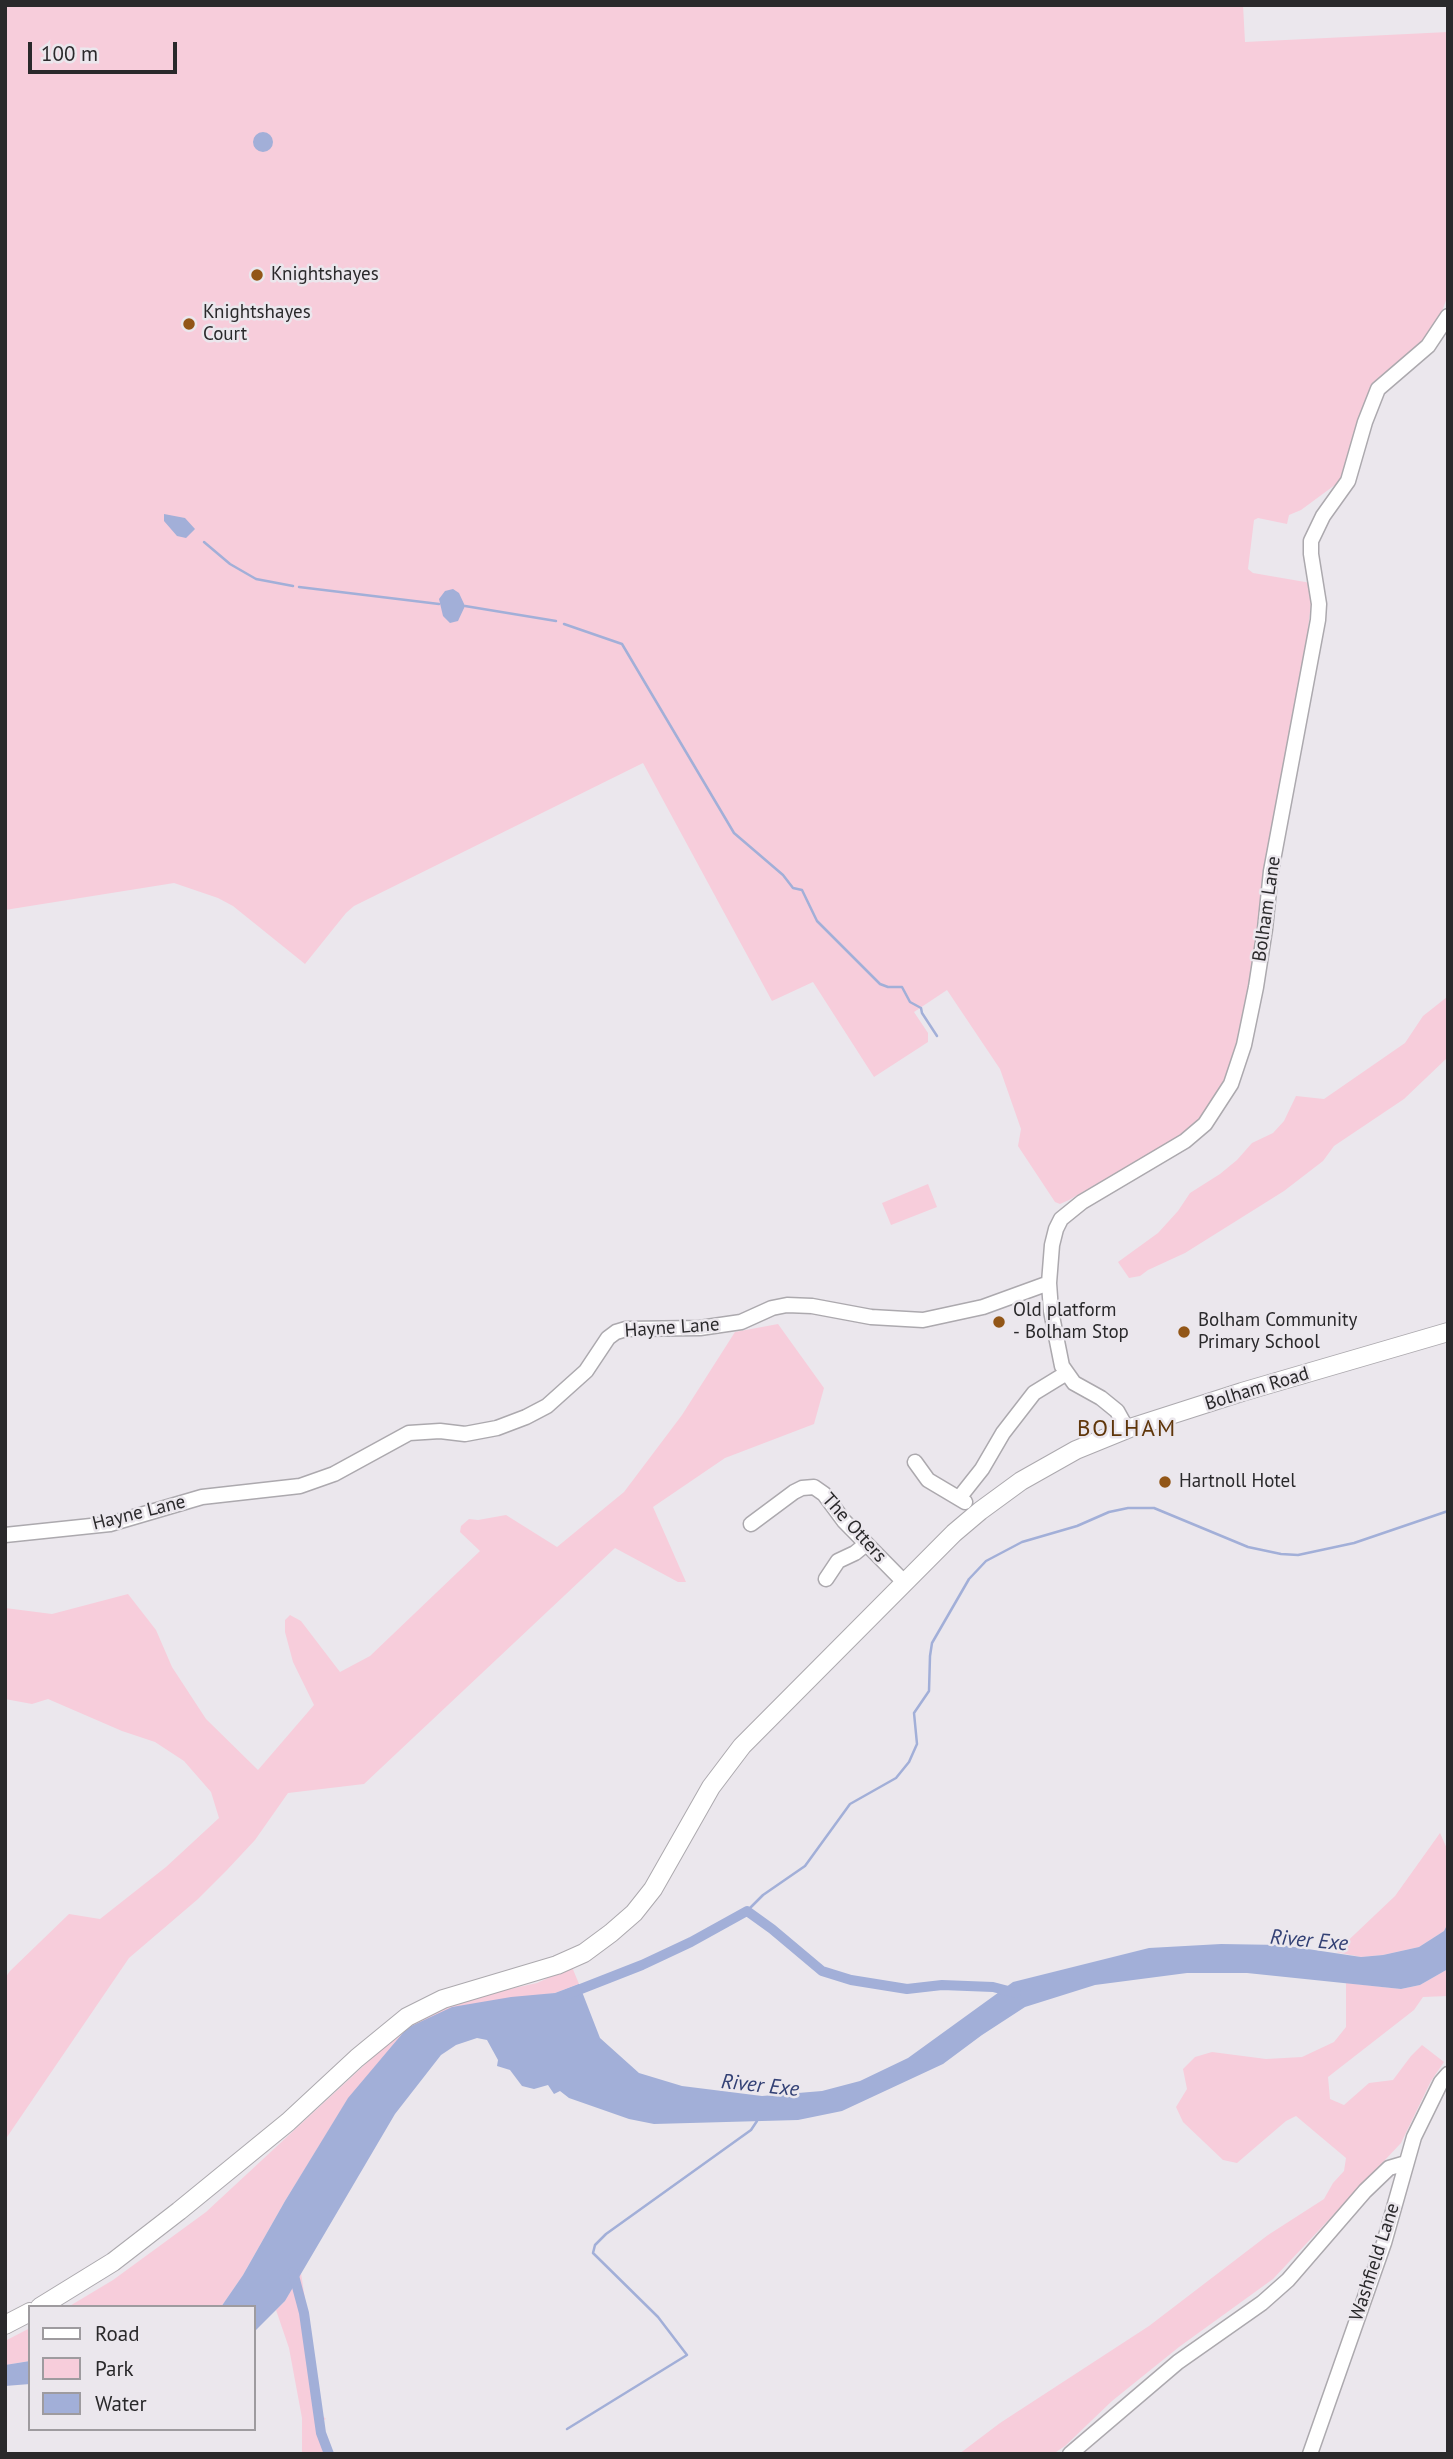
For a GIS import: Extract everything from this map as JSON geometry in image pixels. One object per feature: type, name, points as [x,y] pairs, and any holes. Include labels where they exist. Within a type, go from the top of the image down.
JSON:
[{"type":"main road","name":"Bolham Road","points":[[43,2305],[113,2262],[179,2211],[288,2122],[357,2057],[407,2017],[443,1999],[557,1965],[584,1953],[611,1933],[634,1913],[653,1889],[711,1787],[742,1746],[963,1526],[1010,1488],[1076,1450],[1127,1429],[1242,1392],[1448,1332]]},
{"type":"main road","points":[[5,2325],[28,2313]]},
{"type":"street","name":"Bolham Lane","points":[[1065,1374],[1051,1311],[1049,1283],[1052,1245],[1061,1219],[1082,1202],[1185,1141],[1205,1124],[1231,1084],[1244,1045],[1256,987],[1271,871],[1318,620],[1319,604],[1311,541],[1322,516],[1348,481],[1378,388],[1428,346],[1448,316]]},
{"type":"street","name":"Hayne Lane","points":[[5,1535],[110,1524],[202,1497],[300,1486],[334,1474],[409,1433],[440,1431],[465,1434],[497,1428],[547,1406],[586,1371],[608,1338],[626,1329],[700,1328],[741,1322],[772,1308],[787,1305],[813,1306],[871,1317],[923,1320],[983,1307],[1049,1283]]},
{"type":"street","points":[[915,1462],[928,1480],[962,1500],[1003,1433],[1034,1393],[1065,1374],[1081,1389],[1101,1398],[1112,1407],[1127,1429]]},
{"type":"street","name":"The Otters","points":[[756,1514],[802,1488],[814,1487],[824,1494],[866,1544],[905,1583]]},
{"type":"street","points":[[826,1579],[838,1562],[866,1544]]},
{"type":"street","name":"Washfield Lane","points":[[1310,2454],[1384,2243],[1406,2163],[1427,2108],[1448,2074]]},
{"type":"street","points":[[1070,2454],[1178,2362],[1262,2303],[1288,2280],[1365,2191],[1389,2168],[1406,2163]]},
{"type":"green space","name":"Knightshayes Court","points":[[5,5],[1243,5],[1245,42],[1448,32],[1448,295],[1437,325],[1424,342],[1374,384],[1358,419],[1348,469],[1339,482],[1301,510],[1289,515],[1287,524],[1258,518],[1254,520],[1248,569],[1253,573],[1311,583],[1311,603],[1252,981],[1234,1056],[1218,1094],[1200,1118],[1182,1134],[1069,1200],[1060,1204],[1055,1202],[1018,1146],[1021,1129],[1000,1069],[947,990],[914,1012],[928,1033],[928,1042],[874,1077],[813,982],[772,1001],[643,763],[354,906],[305,964],[233,906],[174,883],[5,910]]},
{"type":"green space","points":[[1448,985],[1448,1057],[1404,1099],[1334,1146],[1323,1161],[1284,1191],[1185,1253],[1140,1276],[1129,1278],[1118,1262],[1158,1233],[1190,1193],[1220,1174],[1252,1143],[1273,1133],[1284,1121],[1296,1096],[1324,1099],[1405,1043],[1423,1016],[1447,997]]},
{"type":"green space","points":[[928,1184],[937,1207],[891,1225],[882,1203]]},
{"type":"green space","points":[[778,1324],[824,1388],[814,1424],[725,1458],[653,1507],[686,1582],[678,1582],[615,1548],[364,1784],[288,1793],[255,1840],[227,1870],[198,1899],[129,1958],[5,2140],[5,1978],[69,1914],[100,1919],[166,1867],[219,1818],[211,1792],[184,1761],[155,1742],[48,1699],[32,1704],[5,1699],[5,1608],[52,1614],[128,1594],[156,1630],[172,1667],[206,1719],[258,1770],[314,1705],[293,1662],[285,1632],[285,1620],[290,1615],[301,1621],[340,1672],[370,1656],[480,1551],[460,1532],[461,1526],[469,1519],[506,1515],[557,1547],[624,1492],[682,1415],[735,1332]]},
{"type":"green space","points":[[1440,1833],[1448,1851],[1448,1923],[1444,1931],[1419,1947],[1383,1955],[1361,1957],[1336,1952],[1395,1896]]},
{"type":"green space","points":[[572,1967],[579,1984],[555,1993],[533,1996],[407,2028],[348,2099],[222,2305],[71,2305],[113,2280],[206,2212],[400,2032],[424,2015],[458,2000],[537,1983]]},
{"type":"green space","points":[[1448,1969],[1448,1996],[1423,1997],[1414,2010],[1328,2077],[1330,2099],[1344,2105],[1369,2083],[1393,2080],[1422,2045],[1444,2062],[1431,2081],[1401,2143],[1273,2279],[1179,2347],[1112,2401],[1053,2454],[959,2454],[1000,2423],[1149,2326],[1268,2235],[1324,2199],[1344,2171],[1346,2158],[1296,2116],[1286,2121],[1237,2163],[1223,2160],[1183,2122],[1176,2107],[1187,2089],[1183,2069],[1195,2057],[1212,2052],[1266,2059],[1302,2057],[1334,2042],[1346,2027],[1346,1983],[1401,1989],[1420,1985]]},
{"type":"green space","points":[[301,2273],[323,2416],[326,2419],[322,2421],[330,2454],[302,2454],[302,2418],[289,2348],[276,2310],[285,2301]]},
{"type":"green space","points":[[28,2329],[28,2361],[5,2365],[5,2341]]},
{"type":"water","points":[[263,132],[270,135],[273,142],[270,149],[263,152],[256,149],[253,142],[256,135]]},
{"type":"water","points":[[164,514],[185,518],[195,529],[186,538],[177,536],[164,521]]},
{"type":"water","points":[[453,589],[459,593],[465,606],[458,621],[450,623],[443,616],[439,599],[445,591]]},
{"type":"water","points":[[1448,1923],[1448,1969],[1420,1985],[1401,1989],[1247,1973],[1187,1973],[1095,1985],[1025,2007],[943,2064],[842,2111],[798,2120],[654,2124],[629,2119],[569,2098],[560,2091],[554,2094],[548,2085],[534,2089],[522,2086],[510,2070],[497,2066],[498,2060],[487,2040],[477,2038],[456,2045],[441,2055],[395,2114],[285,2301],[256,2330],[256,2305],[222,2305],[348,2098],[407,2028],[452,2007],[555,1993],[579,1984],[600,2038],[639,2073],[682,2086],[762,2096],[822,2091],[860,2081],[908,2058],[1013,1982],[1149,1948],[1221,1944],[1281,1945],[1361,1957],[1419,1947],[1444,1931]]},
{"type":"water","points":[[28,2361],[28,2384],[5,2386],[5,2365]]},
{"type":"waterway","points":[[204,542],[230,564],[256,579],[293,586]]},
{"type":"waterway","points":[[299,587],[439,604]]},
{"type":"waterway","points":[[465,606],[556,621]]},
{"type":"waterway","points":[[564,624],[622,644],[734,833],[783,875],[793,888],[802,890],[817,921],[880,984],[902,987],[910,1002],[921,1008],[937,1036]]},
{"type":"waterway","points":[[747,1911],[763,1895],[805,1866],[850,1804],[896,1778],[909,1762],[917,1744],[914,1713],[929,1691],[932,1643],[969,1579],[986,1561],[1022,1542],[1128,1508],[1154,1508],[1248,1547],[1298,1555],[1354,1543],[1448,1511]]},
{"type":"waterway","points":[[568,1994],[642,1965],[747,1911],[822,1971],[851,1980],[907,1989],[942,1985],[993,1987],[1016,1993]]},
{"type":"waterway","points":[[567,2429],[687,2355],[658,2317],[593,2253],[595,2245],[606,2234],[751,2130],[757,2121]]},
{"type":"waterway","points":[[293,2272],[304,2313],[321,2433],[329,2454]]},
{"type":"place","name":"Knightshayes","points":[[257,275]]},
{"type":"place","name":"Knightshayes Court","points":[[189,324]]},
{"type":"place","name":"Old platform - Bolham Stop","points":[[999,1322]]},
{"type":"place","name":"Bolham Community Primary School","points":[[1184,1332]]},
{"type":"place","name":"Hartnoll Hotel","points":[[1165,1482]]},
{"type":"district","name":"BOLHAM","points":[[1127,1429]]},
{"type":"water label","name":"River Exe","points":[[1309,1941]]},
{"type":"water label","name":"River Exe","points":[[760,2086]]}]
